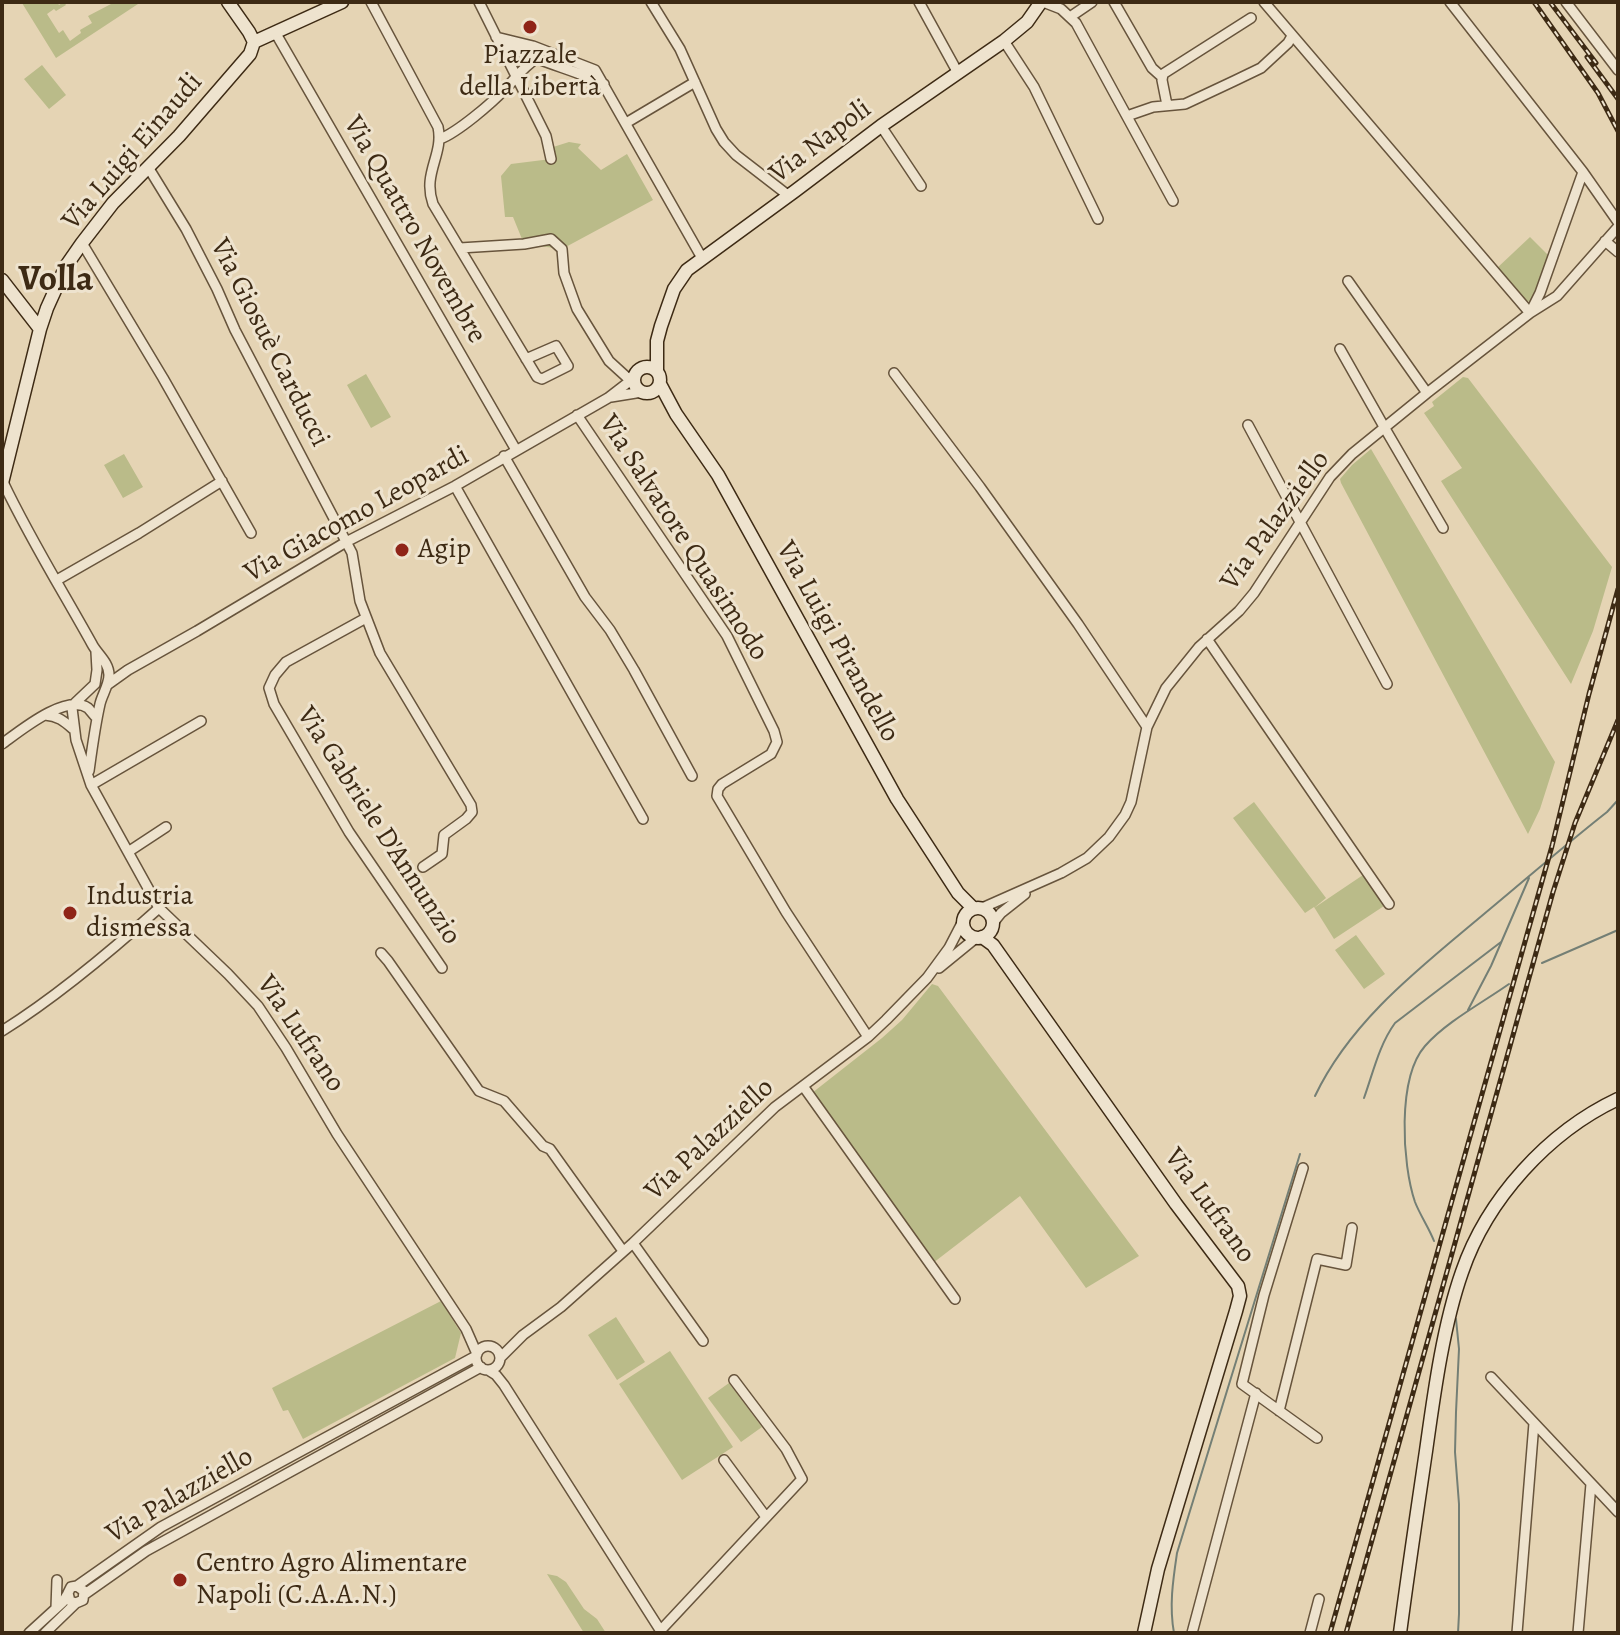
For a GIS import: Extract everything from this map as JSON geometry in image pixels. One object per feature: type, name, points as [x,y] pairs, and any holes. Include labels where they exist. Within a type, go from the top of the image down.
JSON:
[{"type":"street","points":[[228,2],[254,42],[342,2]]},
{"type":"street","points":[[371,2],[435,121],[440,139],[429,181],[433,204],[526,359]]},
{"type":"street","points":[[479,2],[546,136],[551,159]]},
{"type":"street","points":[[651,2],[678,45],[716,129],[729,149],[789,196]]},
{"type":"street","points":[[919,2],[958,73]]},
{"type":"street","points":[[1042,2],[1061,9],[1076,23],[1173,201]]},
{"type":"street","name":"Via Napoli","points":[[638,381],[657,341],[674,289],[687,270],[881,126],[1004,41],[1027,22],[1042,2]]},
{"type":"street","points":[[1070,17],[1092,2]]},
{"type":"street","points":[[1114,2],[1152,68],[1162,77],[1167,105]]},
{"type":"street","points":[[1264,2],[1530,313],[1583,172]]},
{"type":"street","points":[[1450,2],[1583,172],[1618,225]]},
{"type":"street","points":[[1566,2],[1618,70]]},
{"type":"street","points":[[1162,77],[1167,70],[1251,18]]},
{"type":"street","name":"Via Quattro Novembre","points":[[275,32],[516,450]]},
{"type":"street","points":[[1127,116],[1153,107],[1185,104],[1261,68],[1292,36]]},
{"type":"street","points":[[496,37],[533,46],[592,69],[604,84],[702,258]]},
{"type":"street","points":[[496,37],[521,53],[604,84]]},
{"type":"street","points":[[1004,41],[1034,87],[1098,219]]},
{"type":"street","name":"Via Luigi Einaudi","points":[[2,482],[40,329],[66,266],[113,203],[181,133],[250,54],[254,42]]},
{"type":"street","points":[[515,77],[521,53],[533,46]]},
{"type":"street","points":[[440,139],[453,133],[501,93],[522,68],[537,58]]},
{"type":"street","points":[[626,123],[695,82]]},
{"type":"street","points":[[881,126],[921,186]]},
{"type":"street","name":"Via Giosuè Carducci","points":[[148,167],[186,229],[346,542]]},
{"type":"street","name":"Via Palazziello","points":[[927,978],[971,913],[1087,858],[1120,824],[1133,792],[1147,727],[1166,688],[1186,661],[1254,593],[1339,467],[1427,393],[1530,313],[1557,296],[1618,225]]},
{"type":"street","points":[[460,248],[551,239],[562,249],[564,273],[577,309],[609,361],[620,372],[631,373],[638,381],[655,391],[658,378],[649,367],[638,381]]},
{"type":"street","points":[[1605,241],[1618,252]]},
{"type":"street","points":[[82,243],[251,533]]},
{"type":"street","points":[[2,280],[40,329]]},
{"type":"street","points":[[1348,281],[1427,393]]},
{"type":"street","name":"Via Napoli","points":[[657,341],[658,378]]},
{"type":"street","points":[[1340,349],[1443,528]]},
{"type":"street","points":[[894,373],[980,487],[1147,727]]},
{"type":"street","name":"Via Luigi Pirandello","points":[[658,378],[676,414],[718,475],[897,799],[971,913]]},
{"type":"street","name":"Via Giacomo Leopardi","points":[[608,398],[638,381]]},
{"type":"street","name":"Via Giacomo Leopardi","points":[[107,685],[346,542],[455,486],[638,381]]},
{"type":"street","name":"Via Luigi Pirandello","points":[[638,381],[676,414]]},
{"type":"street","name":"Via Salvatore Quasimodo","points":[[577,415],[727,636],[774,731],[777,742],[771,754],[722,784],[717,796],[786,912],[868,1037]]},
{"type":"street","points":[[1248,425],[1387,684]]},
{"type":"street","points":[[504,456],[585,597],[634,670],[692,776]]},
{"type":"street","points":[[57,580],[222,481]]},
{"type":"street","points":[[2,482],[96,652],[106,664],[109,671],[97,675]]},
{"type":"street","points":[[455,486],[643,819]]},
{"type":"street","name":"Via Gabriele D'Annunzio","points":[[346,542],[352,553],[360,601],[380,653],[468,798],[472,812],[444,835],[442,854],[423,867]]},
{"type":"street","name":"Via Gabriele D'Annunzio","points":[[366,618],[286,662],[269,688],[274,704],[349,832],[442,968]]},
{"type":"street","points":[[1207,639],[1389,904]]},
{"type":"street","points":[[74,705],[93,687],[97,675],[96,652]]},
{"type":"street","name":"Via Giacomo Leopardi","points":[[109,671],[128,670]]},
{"type":"street","name":"Via Lufrano","points":[[89,775],[97,718],[109,671]]},
{"type":"street","points":[[2,744],[45,715],[67,705],[88,708],[97,718]]},
{"type":"street","name":"Via Lufrano","points":[[74,705],[74,733],[91,785],[159,908],[258,1006],[337,1134],[466,1329],[482,1351],[497,1350],[499,1361]]},
{"type":"street","points":[[45,715],[65,721],[74,733],[88,739],[95,730]]},
{"type":"street","points":[[91,785],[201,721]]},
{"type":"street","points":[[128,852],[166,827]]},
{"type":"street","name":"Via Palazziello","points":[[85,1594],[146,1551],[499,1361],[523,1335],[561,1307],[633,1243],[775,1107],[868,1037],[927,978],[986,932],[1001,913],[1037,884]]},
{"type":"street","points":[[2,1031],[121,942],[159,908]]},
{"type":"street","points":[[971,913],[991,916],[986,932],[968,934],[963,926],[971,913]]},
{"type":"street","name":"Via Lufrano","points":[[986,932],[1176,1204],[1238,1286],[1240,1296],[1236,1311],[1155,1578],[1146,1630]]},
{"type":"street","points":[[381,953],[479,1091],[504,1101],[543,1146],[550,1149],[623,1251]]},
{"type":"street","points":[[803,1086],[955,1299]]},
{"type":"street","points":[[1400,1633],[1433,1405],[1462,1272],[1477,1236],[1512,1184],[1565,1132],[1618,1099]]},
{"type":"street","points":[[1303,1168],[1264,1295],[1242,1384],[1317,1438]]},
{"type":"street","points":[[1279,1411],[1317,1259],[1346,1265],[1352,1228]]},
{"type":"street","points":[[633,1243],[703,1341]]},
{"type":"street","name":"Via Palazziello","points":[[29,1633],[72,1589],[161,1527],[482,1351],[523,1335]]},
{"type":"street","points":[[482,1351],[477,1362],[496,1375],[504,1385],[661,1632],[802,1479],[786,1449],[734,1380]]},
{"type":"street","points":[[499,1361],[504,1385]]},
{"type":"street","points":[[1491,1377],[1618,1512]]},
{"type":"street","points":[[1192,1633],[1256,1393]]},
{"type":"street","points":[[1517,1633],[1534,1423]]},
{"type":"street","points":[[724,1460],[766,1517]]},
{"type":"street","points":[[1578,1633],[1591,1484]]},
{"type":"street","points":[[56,1608],[57,1580]]},
{"type":"street","points":[[45,1633],[81,1601],[85,1594],[83,1589],[72,1589],[70,1601],[76,1603]]},
{"type":"street","points":[[1310,1633],[1319,1599]]},
{"type":"green space","points":[[57,2],[66,5],[47,14],[59,33],[63,30],[70,41],[92,23],[88,16],[110,2],[138,4],[56,58],[22,3]]},
{"type":"green space","points":[[42,65],[66,95],[49,109],[24,79]]},
{"type":"green space","points":[[569,142],[581,144],[578,148],[601,170],[627,154],[653,200],[562,249],[524,244],[513,217],[505,217],[501,176],[511,164],[551,159],[550,148]]},
{"type":"green space","points":[[1530,237],[1548,255],[1533,298],[1524,303],[1496,269]]},
{"type":"green space","points":[[366,374],[391,417],[371,428],[347,385]]},
{"type":"green space","points":[[1463,377],[1468,378],[1612,567],[1593,631],[1571,684],[1441,481],[1462,468],[1424,413],[1434,406],[1432,402]]},
{"type":"green space","points":[[1371,449],[1555,762],[1540,809],[1528,834],[1341,483],[1340,479],[1352,465]]},
{"type":"green space","points":[[124,454],[143,487],[123,498],[104,465]]},
{"type":"green space","points":[[1254,802],[1326,898],[1305,913],[1233,818]]},
{"type":"green space","points":[[1363,875],[1384,906],[1334,939],[1314,908]]},
{"type":"green space","points":[[1356,935],[1385,974],[1364,989],[1335,950]]},
{"type":"green space","points":[[932,984],[938,986],[1139,1256],[1086,1288],[1020,1196],[933,1263],[812,1093],[902,1020]]},
{"type":"green space","points":[[441,1301],[461,1333],[455,1358],[303,1439],[288,1410],[283,1411],[272,1388]]},
{"type":"green space","points":[[616,1317],[645,1362],[617,1380],[588,1335]]},
{"type":"green space","points":[[670,1351],[733,1447],[682,1480],[619,1384]]},
{"type":"green space","points":[[729,1383],[762,1427],[741,1442],[708,1398]]},
{"type":"green space","points":[[547,1574],[566,1582],[584,1609],[597,1619],[606,1633],[584,1633]]},
{"type":"waterway","points":[[1315,1096],[1348,1043],[1389,996],[1618,800]]},
{"type":"waterway","points":[[1468,1010],[1491,966],[1529,878]]},
{"type":"waterway","points":[[1542,963],[1618,930]]},
{"type":"waterway","points":[[1364,1098],[1381,1050],[1395,1023],[1501,942]]},
{"type":"waterway","points":[[1434,1241],[1415,1202],[1407,1166],[1405,1122],[1410,1079],[1416,1060],[1434,1037],[1509,984]]},
{"type":"waterway","points":[[1174,1633],[1172,1603],[1177,1553],[1300,1154]]},
{"type":"waterway","points":[[1456,1319],[1459,1349],[1455,1452],[1459,1504],[1458,1633]]},
{"type":"railway","points":[[1534,2],[1598,93],[1618,131]]},
{"type":"railway","points":[[1550,2],[1596,63]]},
{"type":"railway","points":[[1587,57],[1618,99]]},
{"type":"railway","points":[[1330,1633],[1552,846],[1618,589]]},
{"type":"railway","points":[[1346,1633],[1553,892],[1575,823],[1618,720]]},
{"type":"place","name":"Piazzale della Libertà","points":[[530,27]]},
{"type":"place","name":"Agip","points":[[402,550]]},
{"type":"place","name":"Industria dismessa","points":[[70,913]]},
{"type":"place","name":"Centro Agro Alimentare Napoli (C.A.A.N.)","points":[[180,1580]]},
{"type":"district","name":"Volla","points":[[56,281]]}]
